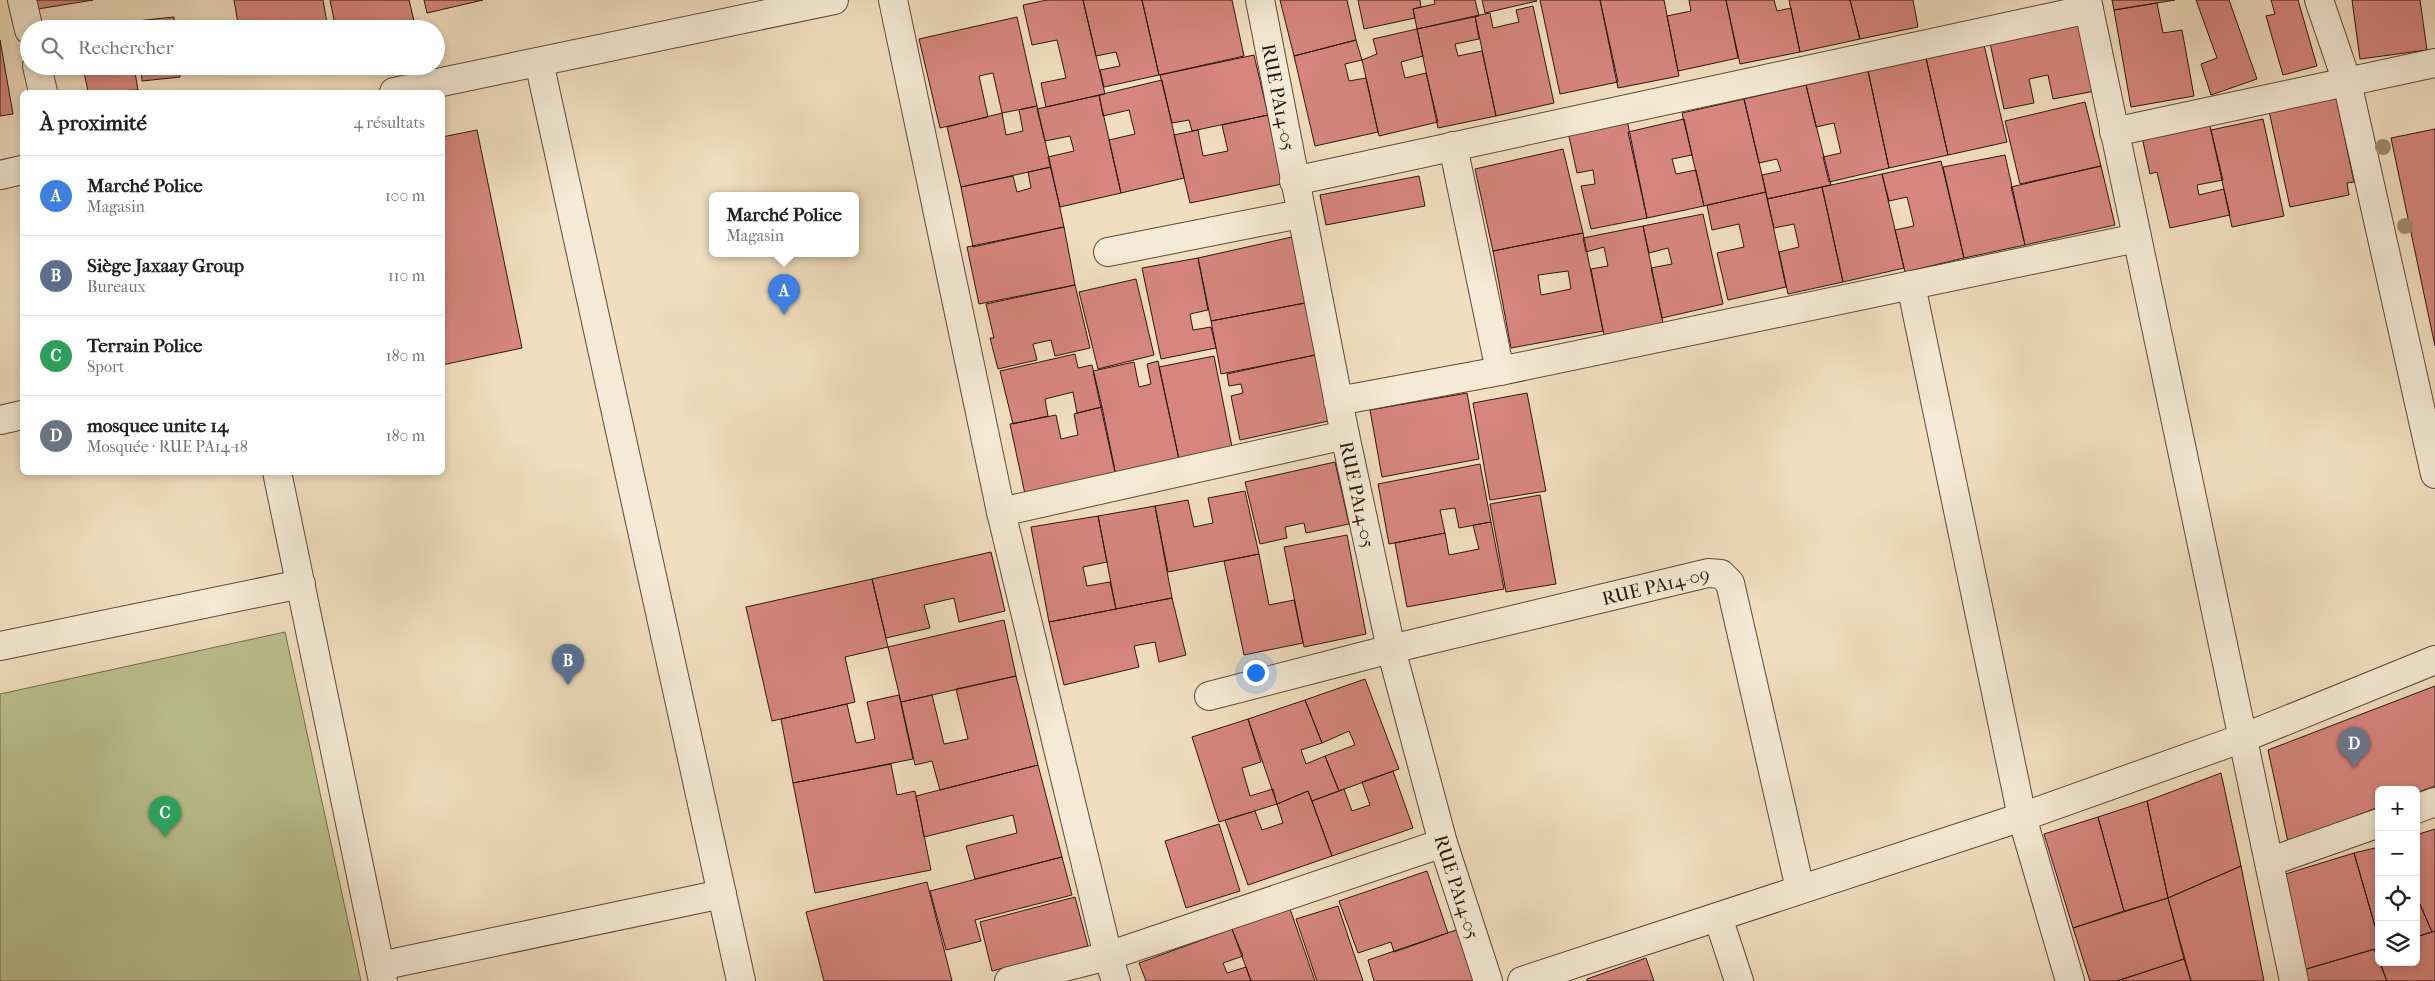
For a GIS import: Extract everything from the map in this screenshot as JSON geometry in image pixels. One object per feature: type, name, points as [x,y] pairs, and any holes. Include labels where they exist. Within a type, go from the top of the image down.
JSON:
[{"type":"street","points":[[22,0],[27,20]]},
{"type":"street","points":[[404,90],[539,62],[768,7],[834,0]]},
{"type":"street","points":[[893,0],[1001,512],[1112,969]]},
{"type":"street","name":"RUE PA14-05","points":[[1260,0],[1300,214],[1391,649],[1443,842],[1488,981]]},
{"type":"street","points":[[2319,0],[2347,82],[2435,474]]},
{"type":"street","points":[[1294,181],[2088,4],[2294,981]]},
{"type":"street","points":[[539,62],[741,981]]},
{"type":"street","points":[[2114,132],[2435,63]]},
{"type":"street","points":[[39,75],[43,90]]},
{"type":"street","points":[[1454,146],[1500,371]]},
{"type":"street","points":[[0,175],[20,170]]},
{"type":"street","points":[[1108,252],[1300,214]]},
{"type":"street","points":[[1338,401],[1500,371],[2137,238]]},
{"type":"street","points":[[1911,285],[2022,818],[2070,981]]},
{"type":"street","points":[[0,420],[20,415]]},
{"type":"street","points":[[1001,512],[1345,435]]},
{"type":"street","points":[[278,475],[382,973],[722,894]]},
{"type":"street","name":"RUE PA14-09","points":[[1391,649],[1708,574],[1721,574],[1730,583],[1800,889]]},
{"type":"street","points":[[0,646],[300,584]]},
{"type":"street","points":[[1209,696],[1391,649]]},
{"type":"street","points":[[1522,981],[2022,818],[2243,738],[2435,660]]},
{"type":"street","points":[[2420,808],[2435,802]]},
{"type":"street","points":[[2269,862],[2375,824]]},
{"type":"street","points":[[1009,981],[1112,969],[1443,842]]},
{"type":"street","points":[[1718,917],[1739,981]]},
{"type":"green space","points":[[285,632],[361,981],[0,981],[0,694]]},
{"type":"building","points":[[37,0],[93,0],[38,9]]},
{"type":"building","points":[[234,0],[323,0],[326,20],[237,20]]},
{"type":"building","points":[[330,0],[409,0],[414,20],[334,20]]},
{"type":"building","points":[[424,0],[483,0],[427,13]]},
{"type":"building","points":[[1047,0],[1083,0],[1105,94],[1046,107],[1041,83],[1066,78],[1057,40],[1032,45],[1023,5]]},
{"type":"building","points":[[1083,0],[1142,0],[1159,75],[1104,87],[1100,70],[1120,66],[1116,52],[1096,56]]},
{"type":"building","points":[[1142,0],[1232,0],[1244,56],[1159,75]]},
{"type":"building","points":[[1280,0],[1347,0],[1356,40],[1294,56]]},
{"type":"building","points":[[1358,0],[1420,0],[1421,7],[1413,9],[1415,18],[1364,29]]},
{"type":"building","points":[[1434,0],[1475,0],[1479,16],[1417,29],[1413,9],[1435,4]]},
{"type":"building","points":[[1482,0],[1536,0],[1537,1],[1485,13]]},
{"type":"building","points":[[1540,0],[1600,0],[1618,82],[1560,94]]},
{"type":"building","points":[[1600,0],[1664,0],[1679,76],[1618,88]]},
{"type":"building","points":[[1689,0],[1726,0],[1738,58],[1678,71],[1667,16],[1691,11]]},
{"type":"building","points":[[1726,0],[1774,0],[1777,11],[1791,8],[1800,52],[1740,64]]},
{"type":"building","points":[[1789,0],[1850,0],[1860,39],[1800,52]]},
{"type":"building","points":[[1850,0],[1913,0],[1918,27],[1860,39]]},
{"type":"building","points":[[2112,0],[2175,0],[2114,10]]},
{"type":"building","points":[[2196,0],[2229,0],[2257,79],[2211,95],[2201,64],[2217,58]]},
{"type":"building","points":[[2271,0],[2298,0],[2317,66],[2283,75],[2266,16],[2275,14]]},
{"type":"building","points":[[2352,0],[2420,0],[2427,50],[2360,59]]},
{"type":"building","points":[[2157,3],[2163,33],[2182,30],[2194,96],[2131,107],[2114,10]]},
{"type":"building","points":[[1533,6],[1554,103],[1496,116],[1475,16],[1490,13],[1493,28],[1519,22],[1516,10]]},
{"type":"building","points":[[1475,16],[1479,39],[1455,44],[1458,56],[1482,51],[1496,116],[1438,128],[1417,29]]},
{"type":"building","points":[[174,17],[174,20],[146,20]]},
{"type":"building","points":[[1017,17],[1037,106],[1002,113],[993,73],[979,76],[988,117],[940,128],[919,39]]},
{"type":"building","points":[[2081,24],[2095,91],[2053,99],[2048,75],[2029,79],[2034,103],[2004,109],[1990,43]]},
{"type":"building","points":[[1417,29],[1423,56],[1401,62],[1405,78],[1426,73],[1438,122],[1379,136],[1362,60],[1377,54],[1373,39]]},
{"type":"building","points":[[0,40],[13,114],[0,116]]},
{"type":"building","points":[[1356,40],[1362,60],[1345,64],[1349,81],[1366,78],[1378,132],[1315,146],[1294,56]]},
{"type":"building","points":[[1984,45],[2007,142],[1948,155],[1926,58]]},
{"type":"building","points":[[1254,55],[1268,115],[1192,131],[1189,120],[1172,123],[1160,75]]},
{"type":"building","points":[[1926,58],[1948,155],[1889,168],[1868,71]]},
{"type":"building","points":[[1868,71],[1889,168],[1829,182],[1823,157],[1841,153],[1834,123],[1816,127],[1806,85]]},
{"type":"building","points":[[85,75],[136,75],[138,90],[88,90]]},
{"type":"building","points":[[142,75],[180,75],[180,77],[142,81]]},
{"type":"building","points":[[1162,80],[1184,178],[1121,193],[1109,140],[1135,134],[1129,110],[1103,116],[1099,95]]},
{"type":"building","points":[[1806,85],[1831,185],[1767,199],[1762,175],[1781,171],[1777,159],[1759,163],[1744,99]]},
{"type":"building","points":[[1099,95],[1121,193],[1060,207],[1048,157],[1074,151],[1070,136],[1045,141],[1037,109]]},
{"type":"building","points":[[2336,97],[2354,182],[2347,183],[2349,195],[2290,207],[2269,111]]},
{"type":"building","points":[[1744,99],[1766,192],[1704,206],[1682,113]]},
{"type":"building","points":[[2085,102],[2101,166],[2020,184],[2005,121]]},
{"type":"building","points":[[1037,106],[1051,167],[961,187],[947,127],[1002,113],[1006,135],[1023,131],[1019,110]]},
{"type":"building","points":[[1268,115],[1282,184],[1190,203],[1174,135],[1198,130],[1203,156],[1228,151],[1222,125]]},
{"type":"building","points":[[1684,119],[1692,155],[1672,159],[1676,174],[1696,170],[1704,206],[1647,218],[1628,132]]},
{"type":"building","points":[[2263,119],[2284,216],[2232,227],[2211,130]]},
{"type":"building","points":[[1627,120],[1647,218],[1591,229],[1581,186],[1595,184],[1593,170],[1577,173],[1568,132]]},
{"type":"building","points":[[2209,122],[2223,180],[2197,185],[2199,195],[2224,189],[2230,215],[2170,228],[2157,172],[2150,174],[2142,137]]},
{"type":"building","points":[[2435,129],[2435,346],[2391,138]]},
{"type":"building","points":[[477,130],[522,348],[445,364],[445,136]]},
{"type":"building","points":[[1563,149],[1583,233],[1493,251],[1475,169]]},
{"type":"building","points":[[2005,155],[2025,245],[1964,258],[1943,167]]},
{"type":"building","points":[[1941,161],[1964,258],[1905,272],[1895,230],[1914,226],[1907,197],[1889,201],[1882,174]]},
{"type":"building","points":[[2101,166],[2115,225],[2025,245],[2011,187]]},
{"type":"building","points":[[1051,167],[1064,227],[973,247],[961,187],[1013,176],[1017,192],[1031,188],[1028,172]]},
{"type":"building","points":[[1882,174],[1904,268],[1843,282],[1822,187]]},
{"type":"building","points":[[1419,176],[1425,206],[1326,225],[1320,195]]},
{"type":"building","points":[[1822,187],[1843,282],[1788,294],[1779,252],[1799,247],[1794,224],[1774,228],[1767,199]]},
{"type":"building","points":[[1766,192],[1786,287],[1728,300],[1717,253],[1744,247],[1739,224],[1712,230],[1707,205]]},
{"type":"building","points":[[1703,214],[1723,304],[1662,318],[1651,268],[1672,264],[1668,248],[1649,253],[1643,226]]},
{"type":"building","points":[[1643,226],[1663,323],[1604,335],[1591,269],[1608,266],[1604,247],[1586,252],[1583,238]]},
{"type":"building","points":[[1064,227],[1075,285],[979,304],[967,247]]},
{"type":"building","points":[[1583,233],[1603,331],[1511,348],[1493,251]],"holes":[[[1568,271],[1571,289],[1541,295],[1538,275]]]},
{"type":"building","points":[[1292,237],[1305,303],[1211,321],[1198,258]]},
{"type":"building","points":[[1198,258],[1208,310],[1190,314],[1193,330],[1211,327],[1216,348],[1161,359],[1142,268]]},
{"type":"building","points":[[1136,279],[1154,355],[1098,369],[1079,292]]},
{"type":"building","points":[[1075,285],[1090,348],[1055,356],[1051,340],[1033,344],[1037,360],[998,369],[990,338],[994,338],[986,304]]},
{"type":"building","points":[[1305,303],[1316,355],[1221,374],[1211,321]]},
{"type":"building","points":[[1075,354],[1078,368],[1092,365],[1102,407],[1077,413],[1073,392],[1045,399],[1048,416],[1013,424],[1000,371]]},
{"type":"building","points":[[1319,354],[1333,420],[1240,440],[1231,396],[1243,393],[1241,384],[1229,386],[1227,374]]},
{"type":"building","points":[[1214,356],[1233,452],[1180,464],[1159,367]]},
{"type":"building","points":[[1158,361],[1180,464],[1116,477],[1093,371],[1134,362],[1139,387],[1151,384],[1147,364]]},
{"type":"building","points":[[1467,393],[1479,459],[1382,477],[1370,410]]},
{"type":"building","points":[[1527,393],[1546,491],[1490,500],[1473,403]]},
{"type":"building","points":[[1102,407],[1116,475],[1025,494],[1010,424],[1056,415],[1061,439],[1078,435],[1074,414]]},
{"type":"building","points":[[1335,462],[1349,524],[1306,533],[1304,523],[1285,527],[1287,538],[1260,544],[1245,482]]},
{"type":"building","points":[[1480,464],[1491,522],[1459,528],[1455,508],[1440,510],[1445,533],[1389,544],[1378,484]]},
{"type":"building","points":[[1245,491],[1259,554],[1168,572],[1155,506],[1188,500],[1194,527],[1213,523],[1208,498]]},
{"type":"building","points":[[1540,495],[1556,584],[1506,592],[1490,504]]},
{"type":"building","points":[[1155,506],[1172,598],[1116,609],[1098,516]]},
{"type":"building","points":[[1098,516],[1107,562],[1083,567],[1087,586],[1110,582],[1116,609],[1049,622],[1031,527]]},
{"type":"building","points":[[1491,522],[1504,589],[1407,607],[1395,543],[1445,533],[1449,555],[1479,549],[1473,525]]},
{"type":"building","points":[[1347,535],[1366,634],[1304,647],[1284,547]]},
{"type":"building","points":[[991,552],[1005,611],[959,622],[954,598],[924,605],[930,628],[886,638],[872,579]]},
{"type":"building","points":[[1259,554],[1269,605],[1294,600],[1303,643],[1244,655],[1224,561]]},
{"type":"building","points":[[872,579],[888,647],[845,657],[855,702],[772,721],[746,607]]},
{"type":"building","points":[[1172,598],[1186,655],[1159,662],[1155,642],[1134,646],[1139,667],[1064,685],[1049,622]]},
{"type":"building","points":[[1004,620],[1016,676],[901,702],[888,647]]},
{"type":"building","points":[[1016,676],[1038,765],[940,790],[932,761],[915,765],[901,702],[932,695],[944,744],[968,739],[956,689]]},
{"type":"building","points":[[1365,679],[1399,769],[1339,791],[1325,756],[1355,745],[1349,731],[1322,743],[1305,700]]},
{"type":"building","points":[[2435,686],[2435,786],[2420,792],[2420,786],[2375,786],[2375,809],[2288,842],[2268,750]]},
{"type":"building","points":[[899,695],[913,759],[793,783],[781,719],[847,704],[856,743],[875,739],[867,702]]},
{"type":"building","points":[[1305,700],[1322,743],[1301,750],[1306,764],[1325,756],[1339,791],[1312,801],[1308,791],[1277,804],[1248,719]]},
{"type":"building","points":[[1248,719],[1261,762],[1242,768],[1250,796],[1273,789],[1277,804],[1219,822],[1192,737]]},
{"type":"building","points":[[891,764],[897,795],[915,791],[931,870],[815,893],[793,783]]},
{"type":"building","points":[[1038,765],[1062,857],[975,879],[966,846],[1017,833],[1013,815],[924,837],[916,796]]},
{"type":"building","points":[[1393,771],[1413,828],[1332,856],[1312,801],[1344,789],[1352,811],[1370,805],[1362,782]]},
{"type":"building","points":[[2221,773],[2241,866],[2168,898],[2147,801]]},
{"type":"building","points":[[1308,791],[1332,856],[1248,885],[1225,820],[1255,811],[1262,830],[1283,823],[1277,804]]},
{"type":"building","points":[[2147,801],[2168,898],[2124,911],[2098,817]]},
{"type":"building","points":[[2098,817],[2124,911],[2073,928],[2044,834]]},
{"type":"building","points":[[1219,824],[1240,891],[1186,908],[1165,841]]},
{"type":"building","points":[[2435,829],[2435,931],[2432,932],[2420,904],[2420,834]]},
{"type":"building","points":[[2375,848],[2375,926],[2354,853]]},
{"type":"building","points":[[2354,853],[2375,926],[2375,949],[2303,970],[2279,876]]},
{"type":"building","points":[[1062,857],[1072,895],[975,920],[981,941],[946,950],[930,891]]},
{"type":"building","points":[[2241,866],[2264,981],[2191,981],[2168,898]]},
{"type":"building","points":[[1427,871],[1448,933],[1394,952],[1391,942],[1358,953],[1339,901]]},
{"type":"building","points":[[927,882],[952,981],[824,981],[806,912]]},
{"type":"building","points":[[1075,897],[1088,946],[992,971],[980,922]]},
{"type":"building","points":[[2168,898],[2184,959],[2117,981],[2090,981],[2073,928]]},
{"type":"building","points":[[2420,904],[2432,932],[2420,936]]},
{"type":"building","points":[[1338,906],[1363,981],[1317,981],[1296,919]]},
{"type":"building","points":[[1290,909],[1315,981],[1251,981],[1232,929]]},
{"type":"building","points":[[1232,929],[1243,956],[1223,963],[1227,973],[1246,967],[1251,981],[1146,981],[1139,963]]},
{"type":"building","points":[[1459,929],[1476,981],[1374,981],[1368,960]]},
{"type":"building","points":[[2435,931],[2435,981],[2387,981],[2381,966],[2420,966],[2420,936]]},
{"type":"building","points":[[2374,949],[2375,966],[2381,966],[2387,981],[2305,981],[2303,970]]},
{"type":"building","points":[[1646,958],[1654,981],[1587,981],[1587,979]]},
{"type":"building","points":[[2184,959],[2191,981],[2117,981]]},
{"type":"place","name":"Marché Police","points":[[784,315]]},
{"type":"place","name":"Siège Jaxaay Group","points":[[568,685]]},
{"type":"place","name":"mosquee unite 14","points":[[2354,768]]},
{"type":"place","name":"Terrain Police","points":[[165,837]]}]
